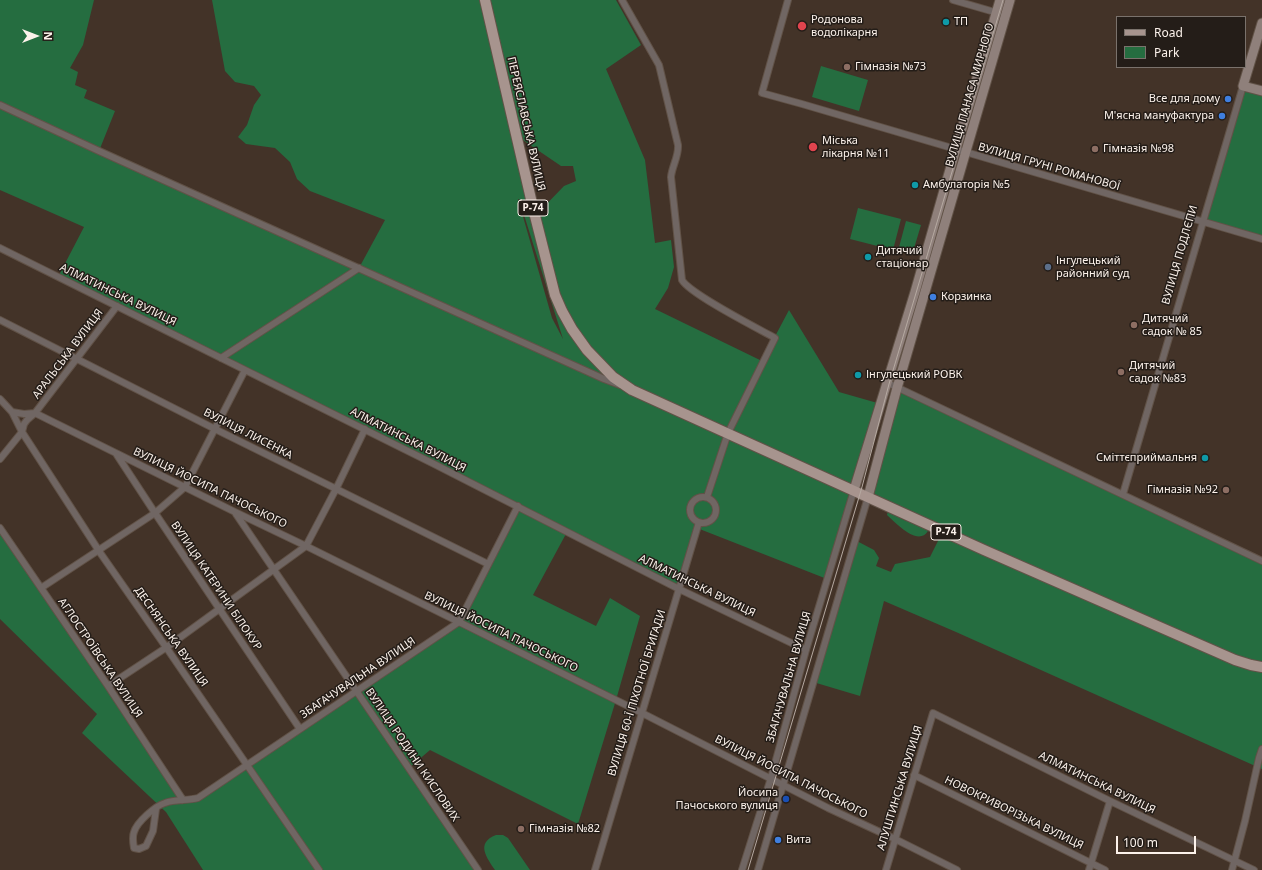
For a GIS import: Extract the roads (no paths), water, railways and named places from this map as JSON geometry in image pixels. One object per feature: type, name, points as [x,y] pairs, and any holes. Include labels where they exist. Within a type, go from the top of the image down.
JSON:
[{"type":"main road","name":"ПЕРЕЯСЛАВСЬКА ВУЛИЦЯ","points":[[484,0],[534,212],[556,295],[562,311],[572,329],[587,350],[613,377],[632,390]]},
{"type":"main road","name":"ВУЛИЦЯ ПАНАСА МИРНОГО","points":[[868,497],[897,388],[965,152],[1001,14],[1000,0]]},
{"type":"main road","name":"ВУЛИЦЯ ПАНАСА МИРНОГО","points":[[854,490],[888,383],[956,150],[1001,14],[1010,0]]},
{"type":"main road","name":"ВУЛИЦЯ ПОДЛЄПИ","points":[[1243,86],[1262,23]]},
{"type":"main road","points":[[1243,86],[1262,91]]},
{"type":"main road","name":"Р-74","points":[[632,390],[984,550],[1235,660],[1262,667]]},
{"type":"street","points":[[622,0],[658,65],[678,145],[678,153],[671,177],[682,280],[694,290],[774,338],[728,433],[707,497]]},
{"type":"street","name":"ВУЛИЦЯ ГРУНІ РОМАНОВОЇ","points":[[788,0],[762,93],[1262,239]]},
{"type":"street","points":[[953,0],[1001,14]]},
{"type":"street","name":"ВУЛИЦЯ ПОДЛЄПИ","points":[[1123,494],[1243,86]]},
{"type":"street","points":[[0,105],[604,379],[632,390]]},
{"type":"street","name":"АЛМАТИНСЬКА ВУЛИЦЯ","points":[[0,248],[365,429],[679,589],[806,650]]},
{"type":"street","points":[[221,358],[359,268]]},
{"type":"street","name":"АРАЛЬСЬКА ВУЛИЦЯ","points":[[12,412],[24,414],[35,413],[117,306]]},
{"type":"street","name":"ВУЛИЦЯ ЛИСЕНКА","points":[[0,320],[215,429],[488,564]]},
{"type":"street","points":[[41,588],[155,513],[185,487],[245,370]]},
{"type":"street","points":[[888,383],[1262,561]]},
{"type":"street","points":[[0,399],[12,412]]},
{"type":"street","name":"ДЕСНЯНСЬКА ВУЛИЦЯ","points":[[12,412],[22,432],[99,550],[318,870]]},
{"type":"street","points":[[0,459],[22,432],[24,424],[27,420],[35,413]]},
{"type":"street","name":"ВУЛИЦЯ ЙОСИПА ПАЧОСЬКОГО","points":[[35,413],[642,713],[828,808],[895,839],[956,870]]},
{"type":"street","points":[[108,686],[166,647],[306,546],[365,429]]},
{"type":"street","name":"ВУЛИЦЯ КАТЕРИНИ БІЛОКУР","points":[[117,453],[155,513],[300,729]]},
{"type":"street","name":"ЗБАГАЧУВАЛЬНА ВУЛИЦЯ","points":[[742,870],[771,778],[806,650],[854,490]]},
{"type":"street","points":[[707,497],[711,499],[715,505],[715,514],[713,518],[708,521],[699,522],[694,519],[691,513],[691,505],[698,498],[707,497]]},
{"type":"street","points":[[758,870],[868,497]]},
{"type":"street","name":"ЗБАГАЧУВАЛЬНА ВУЛИЦЯ","points":[[156,809],[153,831],[146,846],[139,849],[134,848],[132,840],[134,831],[144,817],[163,803],[198,798],[459,622],[518,506]]},
{"type":"street","name":"ВУЛИЦЯ РОДИНИ КИСЛОВИХ","points":[[235,512],[478,870]]},
{"type":"street","name":"ВУЛИЦЯ 60-Ї ПІХОТНОЇ БРИГАДИ","points":[[595,870],[699,522]]},
{"type":"street","name":"АГЛОСТРОЇВСЬКА ВУЛИЦЯ","points":[[0,528],[108,686],[183,800]]},
{"type":"street","name":"АЛМАТИНСЬКА ВУЛИЦЯ","points":[[933,713],[1110,802],[1254,870]]},
{"type":"street","name":"АЛУШТИНСЬКА ВУЛИЦЯ","points":[[886,870],[933,713]]},
{"type":"street","points":[[1232,870],[1262,749]]},
{"type":"street","name":"НОВОКРИВОРІЗЬКА ВУЛИЦЯ","points":[[914,775],[1105,870]]},
{"type":"street","points":[[1089,870],[1110,802]]},
{"type":"tram line","points":[[748,870],[862,487],[889,384],[1003,0]]},
{"type":"place","name":"ТП","points":[[946,22]]},
{"type":"place","name":"Родонова водолікарня","points":[[802,26]]},
{"type":"place","name":"Гімназія №73","points":[[847,67]]},
{"type":"place","name":"Все для дому","points":[[1228,99]]},
{"type":"place","name":"М'ясна мануфактура","points":[[1222,116]]},
{"type":"place","name":"Міська лікарня №11","points":[[813,147]]},
{"type":"place","name":"Гімназія №98","points":[[1095,149]]},
{"type":"place","name":"Амбулаторія №5","points":[[915,185]]},
{"type":"place","name":"Дитячий стаціонар","points":[[868,257]]},
{"type":"place","name":"Інгулецький районний суд","points":[[1048,267]]},
{"type":"place","name":"Корзинка","points":[[933,297]]},
{"type":"place","name":"Дитячий садок № 85","points":[[1134,325]]},
{"type":"place","name":"Дитячий садок №83","points":[[1121,372]]},
{"type":"place","name":"Інгулецький РОВК","points":[[858,375]]},
{"type":"place","name":"Сміттєприймальня","points":[[1205,458]]},
{"type":"place","name":"Гімназія №92","points":[[1226,490]]},
{"type":"place","name":"Йосипа Пачоського вулиця","points":[[786,799]]},
{"type":"place","name":"Гімназія №82","points":[[521,829]]},
{"type":"place","name":"Вита","points":[[778,840]]}]
